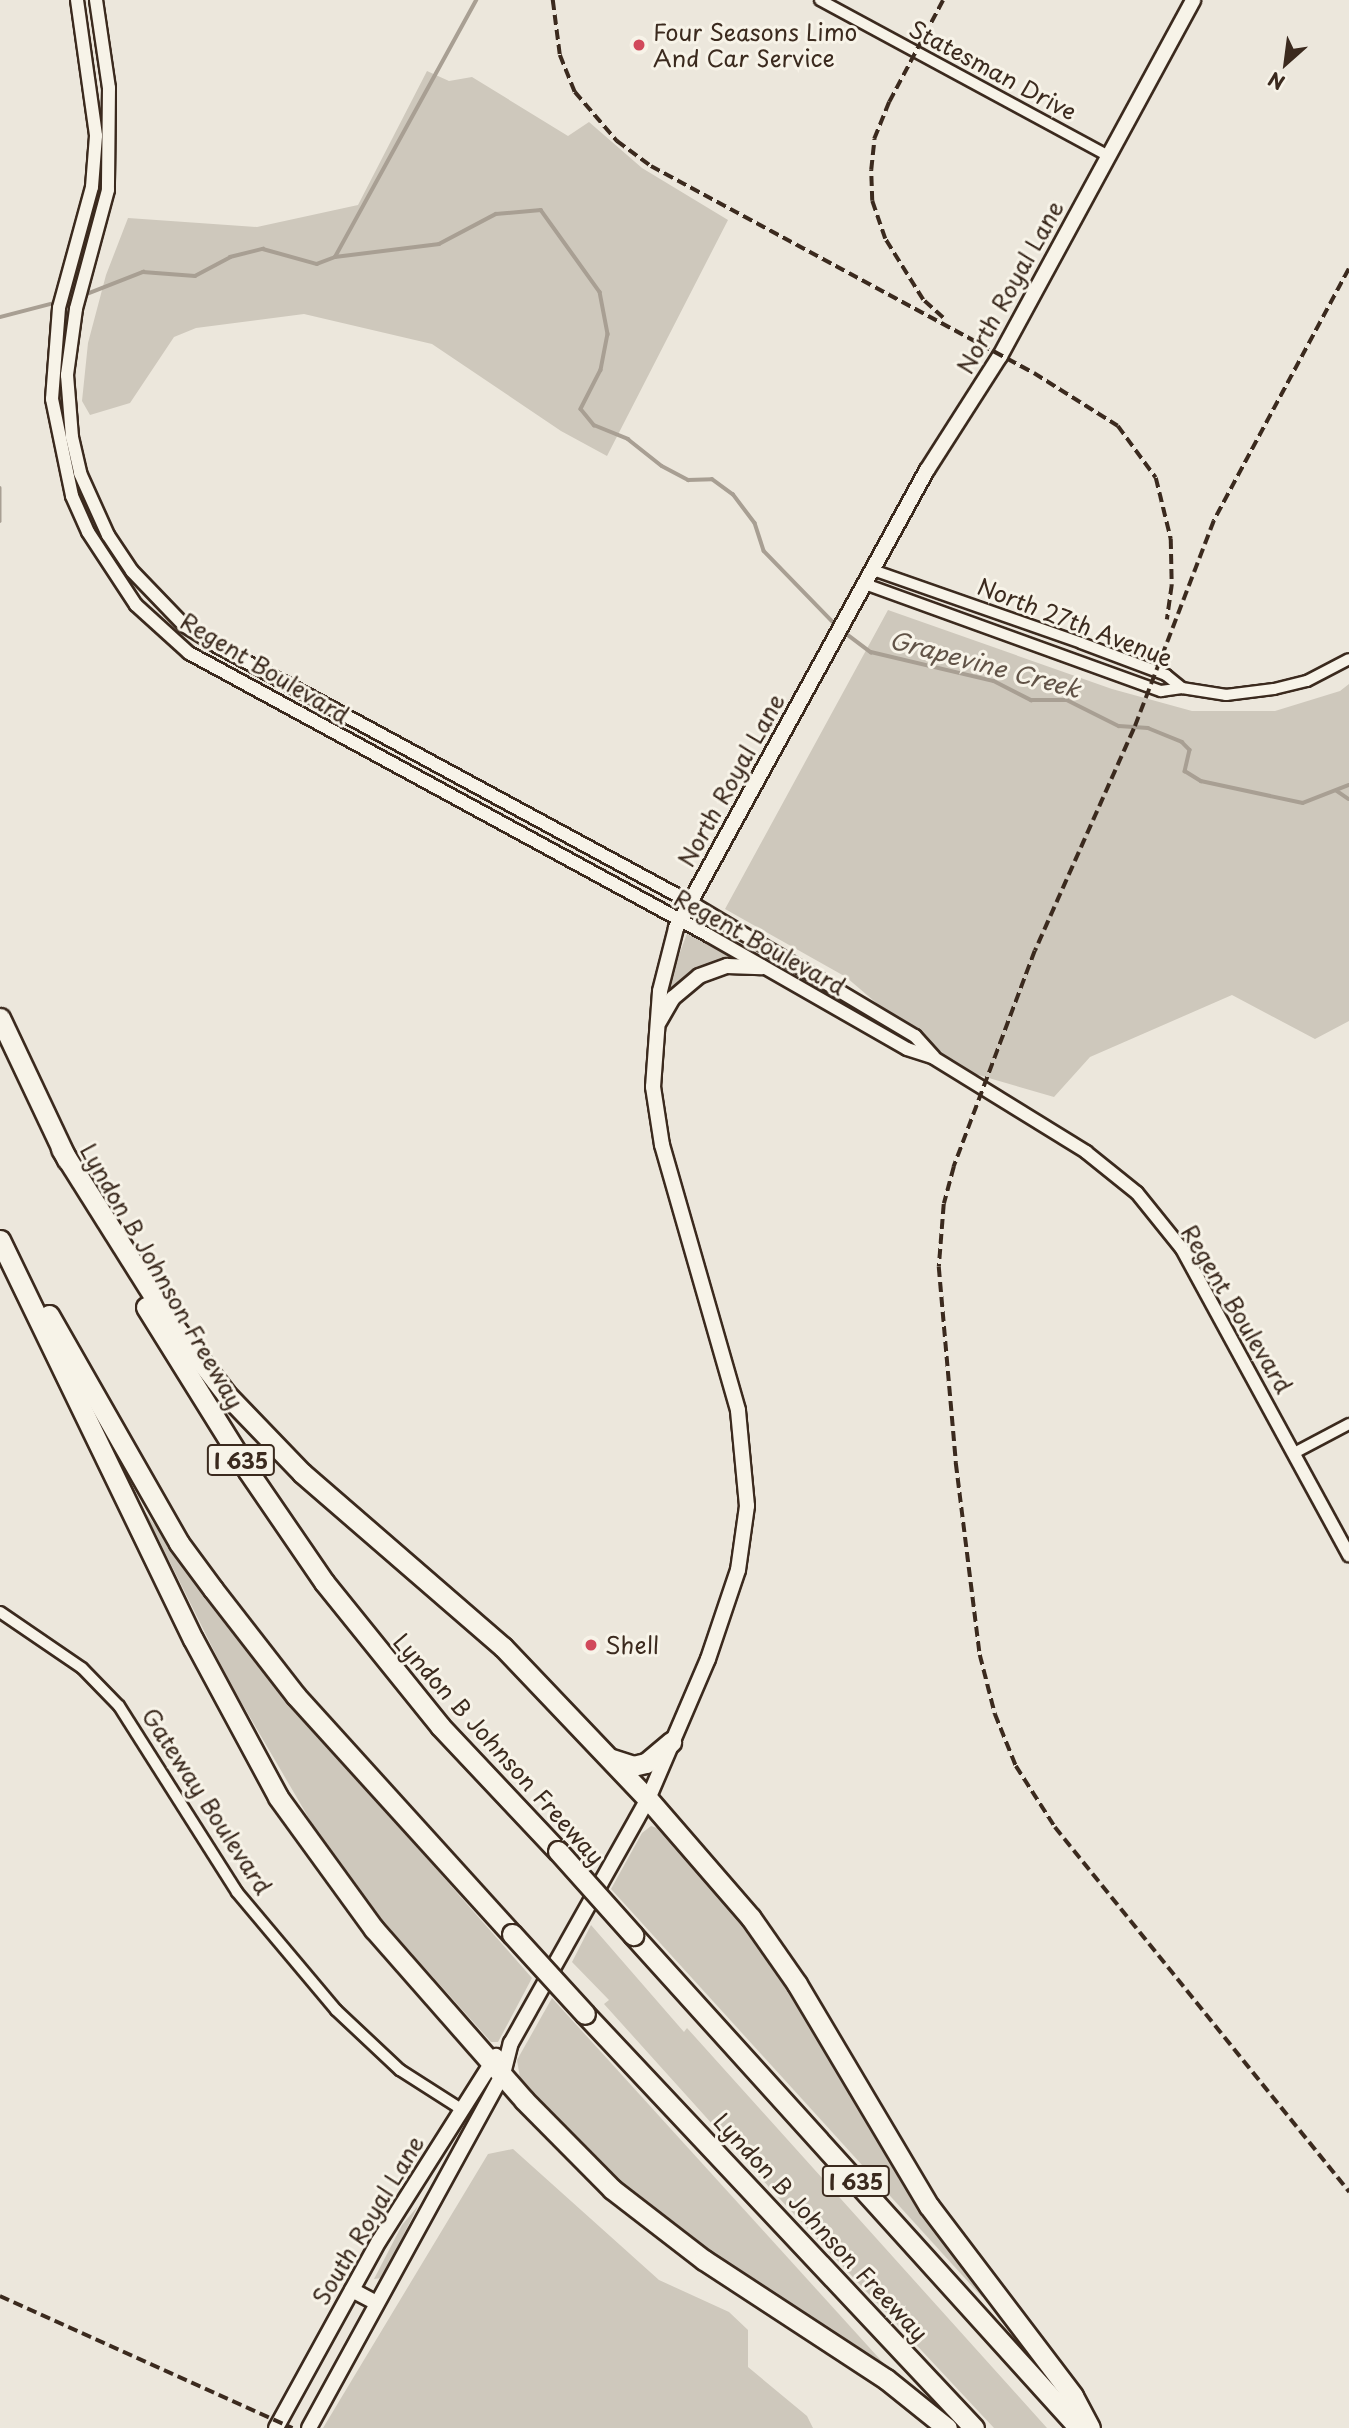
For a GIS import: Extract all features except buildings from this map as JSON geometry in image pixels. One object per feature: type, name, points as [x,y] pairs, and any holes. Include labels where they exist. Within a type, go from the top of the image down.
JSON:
[{"type":"highway","name":"Lyndon B Johnson Freeway","points":[[0,1018],[61,1149],[164,1338],[324,1582],[440,1726],[558,1851],[1079,2428]]},
{"type":"highway","points":[[61,1149],[166,1316],[226,1394],[302,1473],[503,1647],[648,1799],[772,1947],[929,2206],[1073,2396],[1090,2428]]},
{"type":"highway","name":"Lyndon B Johnson Freeway","points":[[0,1228],[179,1543],[296,1696],[585,2014],[974,2428]]},
{"type":"highway","points":[[0,1240],[193,1639],[293,1823],[374,1929],[574,2153],[659,2227],[886,2379],[947,2428]]},
{"type":"highway","points":[[606,1755],[633,1766],[646,1763],[671,1742]]},
{"type":"main road","name":"North Royal Lane","points":[[708,1659],[730,1601],[744,1536],[744,1443],[726,1362],[659,1136],[653,1087],[655,1029],[663,977],[680,921],[690,902],[928,470],[1000,356],[1193,0]]},
{"type":"main road","points":[[655,1029],[673,998],[699,976],[727,966],[762,967]]},
{"type":"main road","name":"South Royal Lane","points":[[309,2428],[438,2194],[497,2068],[648,1799],[708,1659]]},
{"type":"main road","name":"South Royal Lane","points":[[276,2428],[416,2181],[461,2109],[497,2068]]},
{"type":"main road","points":[[416,2181],[438,2194]]},
{"type":"main road","points":[[352,2290],[376,2303]]},
{"type":"street","name":"Regent Boulevard","points":[[77,0],[96,136],[92,187],[59,308],[52,375],[56,429],[72,496],[92,540],[136,605],[189,653],[680,921],[907,1049],[934,1058],[1017,1105],[1137,1193],[1182,1248],[1296,1452],[1349,1555]]},
{"type":"street","name":"Regent Boulevard","points":[[96,0],[110,88],[111,139],[104,214],[76,309],[66,375],[71,427],[80,473],[108,535],[150,592],[185,626],[281,684],[690,902],[915,1036],[934,1058]]},
{"type":"street","name":"Statesman Drive","points":[[820,0],[1108,156]]},
{"type":"street","points":[[56,429],[71,427]]},
{"type":"street","name":"North 27th Avenue","points":[[873,570],[1166,675],[1182,688]]},
{"type":"street","name":"North 27th Avenue","points":[[865,584],[1161,691],[1182,688]]},
{"type":"street","points":[[1076,660],[1081,643]]},
{"type":"street","points":[[1182,688],[1226,695],[1274,689],[1307,681],[1349,659]]},
{"type":"street","points":[[1296,1452],[1349,1424]]},
{"type":"street","name":"Gateway Boulevard","points":[[0,1612],[82,1668],[119,1706],[237,1892],[336,2010],[400,2070],[461,2109]]},
{"type":"shaded area","points":[[427,71],[449,81],[472,77],[568,136],[589,122],[642,168],[728,220],[607,456],[561,431],[432,344],[304,314],[196,328],[174,337],[130,403],[90,415],[82,401],[88,343],[106,275],[128,218],[257,227],[358,205]]},
{"type":"shaded area","points":[[888,610],[1112,689],[1192,711],[1275,711],[1340,691],[1349,684],[1349,1021],[1315,1039],[1232,995],[1090,1057],[1054,1097],[951,1067],[846,977],[725,909]]},
{"type":"shaded area","points":[[688,931],[735,961],[668,997],[677,960]]},
{"type":"shaded area","points":[[145,1512],[271,1681],[532,1978],[498,2042],[491,2042],[342,1875],[230,1683]]},
{"type":"shaded area","points":[[651,1826],[663,1830],[781,1968],[986,2294],[982,2297],[611,1889],[642,1833]]},
{"type":"shaded area","points":[[591,1925],[684,2032],[687,2028],[1047,2428],[994,2428],[778,2197],[604,2004],[609,2000],[572,1962]]},
{"type":"shaded area","points":[[552,1998],[887,2367],[696,2245],[632,2194],[520,2078],[517,2060]]},
{"type":"shaded area","points":[[513,2149],[659,2280],[729,2312],[748,2330],[748,2367],[807,2416],[813,2428],[323,2428],[488,2154]]},
{"type":"shaded area","points":[[418,2206],[382,2278],[374,2279],[402,2225]]},
{"type":"waterway","points":[[335,257],[476,0]]},
{"type":"waterway","name":"Grapevine Creek","points":[[82,296],[143,272],[195,276],[230,257],[263,249],[317,264],[335,257],[439,244],[496,214],[541,210],[600,292],[608,334],[601,370],[581,409],[594,425],[628,439],[662,466],[688,480],[712,479],[733,494],[755,523],[764,551],[836,625]]},
{"type":"waterway","name":"Grapevine Creek","points":[[0,317],[58,302]]},
{"type":"waterway","name":"Grapevine Creek","points":[[0,488],[0,521]]},
{"type":"waterway","name":"Grapevine Creek","points":[[844,632],[871,652],[994,681],[1031,700],[1067,700],[1119,726],[1148,728],[1182,742],[1190,750],[1185,771],[1201,781],[1303,803],[1349,785]]},
{"type":"waterway","points":[[1337,791],[1349,799]]},
{"type":"railway","points":[[553,0],[560,55],[575,92],[617,141],[651,166],[1034,373],[1118,426],[1156,478],[1171,539],[1172,585],[1167,620]]},
{"type":"railway","points":[[943,0],[889,102],[874,139],[871,170],[872,201],[885,239],[923,300],[943,318]]},
{"type":"railway","points":[[1349,269],[1214,521],[1134,729],[1035,951],[954,1167],[944,1204],[939,1267],[956,1463],[980,1655],[995,1714],[1016,1766],[1055,1827],[1349,2192]]},
{"type":"railway","points":[[0,2296],[293,2428]]},
{"type":"place","name":"Four Seasons Limo And Car Service","points":[[639,45]]},
{"type":"place","name":"Shell","points":[[591,1645]]}]
